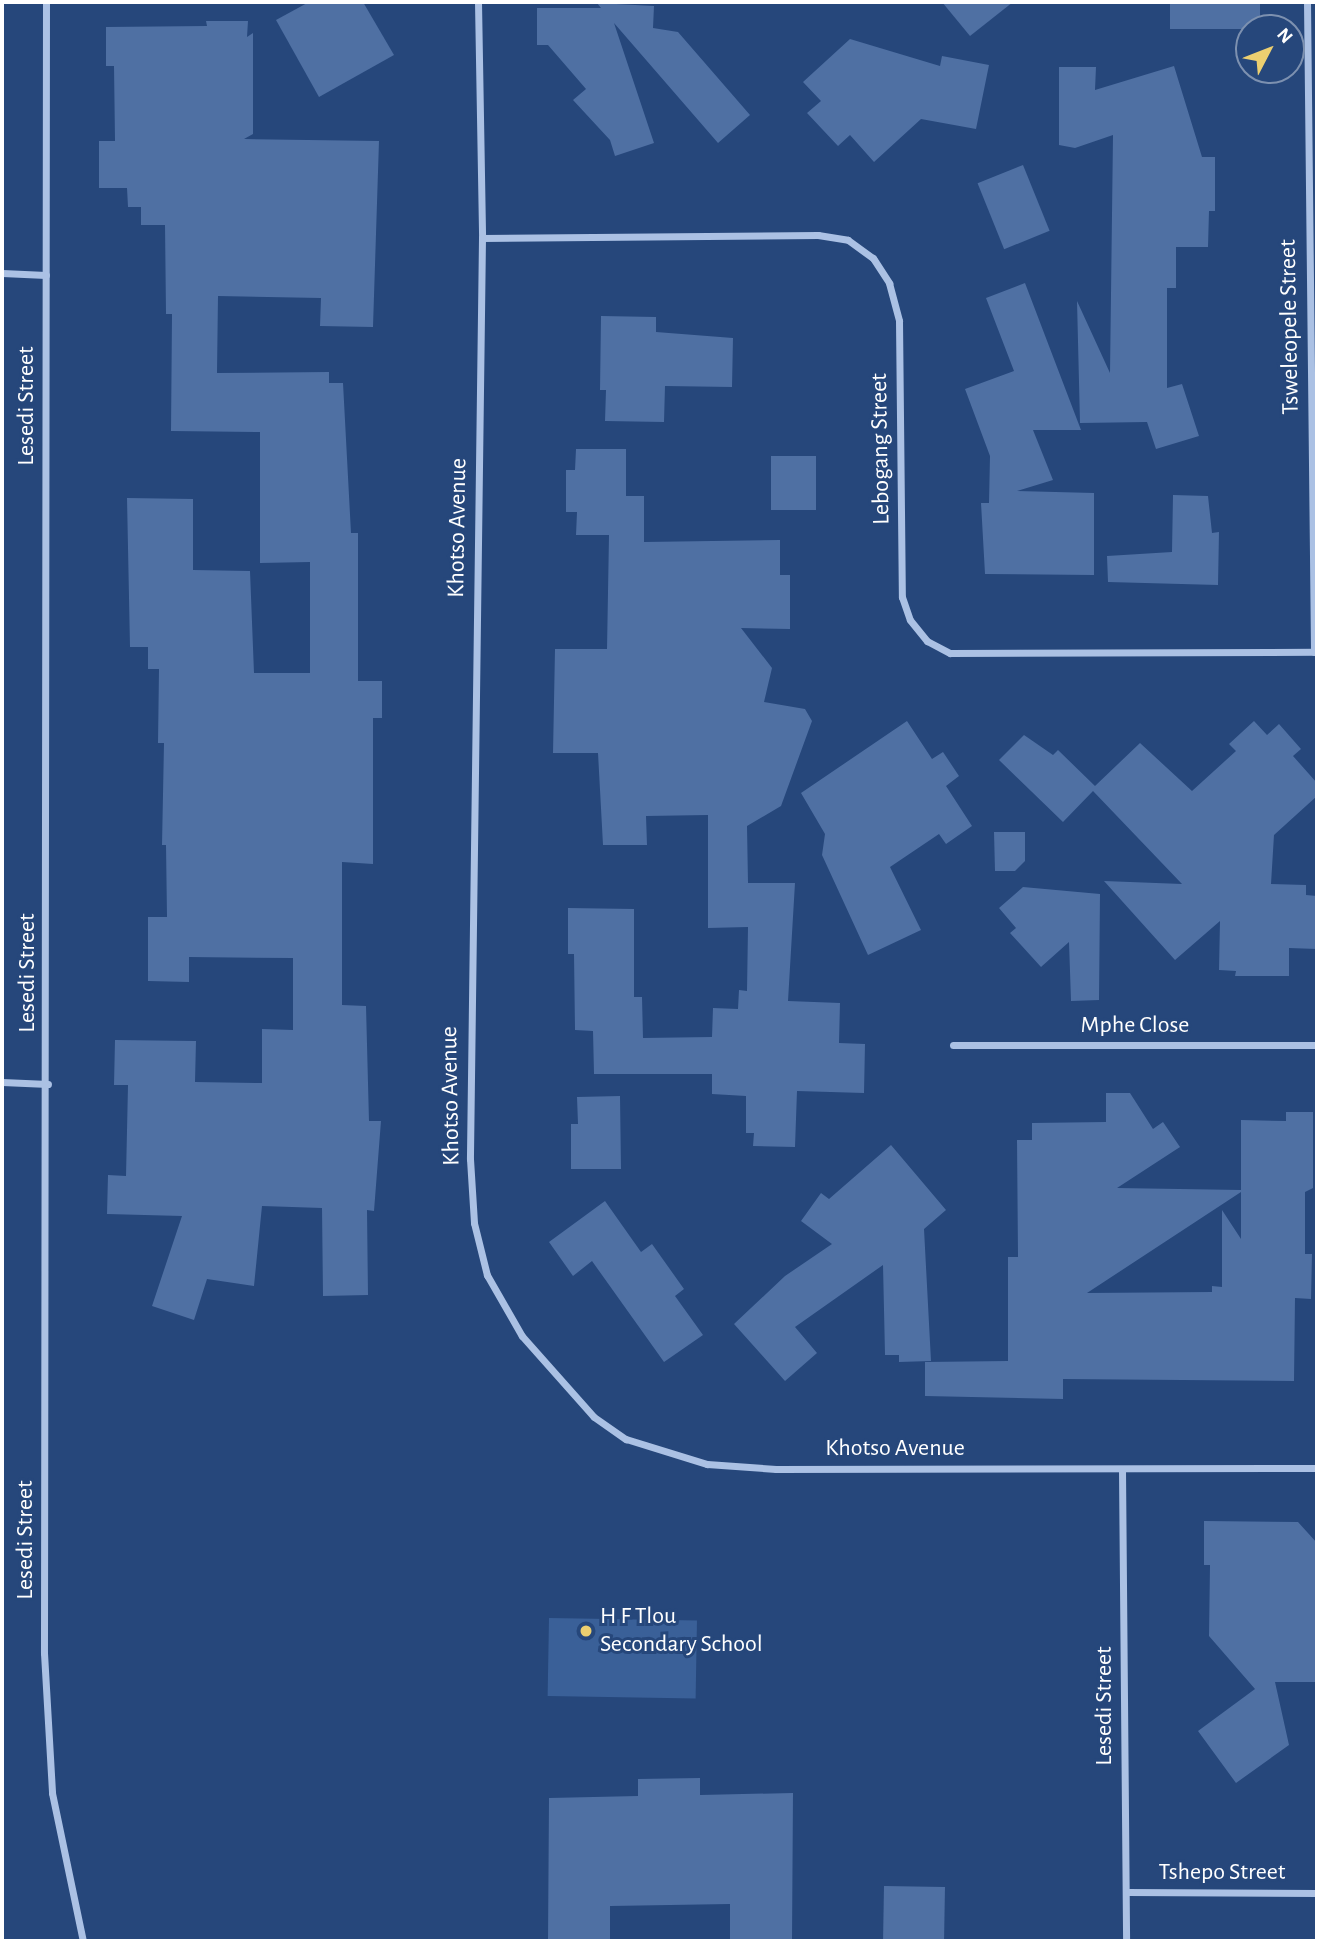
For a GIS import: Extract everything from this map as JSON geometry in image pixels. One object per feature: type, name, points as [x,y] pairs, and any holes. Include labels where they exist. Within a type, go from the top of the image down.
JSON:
[{"type":"street","name":"Lesedi Street","points":[[46,2],[48,1084],[44,1653],[51,1793],[83,1941]]},
{"type":"street","name":"Khotso Avenue","points":[[478,2],[482,238],[469,1079],[474,1223],[486,1275],[522,1336],[594,1417],[626,1439],[667,1454],[707,1464],[776,1469],[1317,1468]]},
{"type":"street","name":"Tsweleopele Street","points":[[1307,2],[1315,652]]},
{"type":"street","name":"Lebogang Street","points":[[482,238],[818,235],[848,240],[873,258],[889,284],[900,321],[902,597],[910,620],[927,642],[950,653],[1315,652]]},
{"type":"street","points":[[1308,244],[1317,244]]},
{"type":"street","points":[[2,273],[46,275]]},
{"type":"street","name":"Mphe Close","points":[[953,1045],[1317,1045]]},
{"type":"street","points":[[2,1082],[48,1084]]},
{"type":"street","name":"Lesedi Street","points":[[1122,1470],[1126,1941]]},
{"type":"street","name":"Tshepo Street","points":[[1126,1892],[1317,1893]]},
{"type":"shaded area","points":[[549,1618],[697,1621],[696,1699],[548,1696]]},
{"type":"building","points":[[309,2],[363,2],[394,55],[319,97],[276,20]]},
{"type":"building","points":[[942,2],[1013,2],[970,36]]},
{"type":"building","points":[[1170,2],[1260,2],[1260,14],[1235,14],[1235,29],[1170,29]]},
{"type":"building","points":[[597,3],[654,6],[653,28],[678,32],[750,115],[718,143],[614,23],[654,143],[615,156],[610,140],[573,100],[586,89],[548,45],[537,45],[537,8],[601,8]]},
{"type":"building","points":[[206,21],[248,21],[247,37],[253,33],[253,134],[244,139],[379,141],[373,327],[320,326],[321,298],[218,296],[217,373],[329,372],[329,383],[343,383],[351,533],[358,533],[358,681],[382,681],[382,718],[373,718],[373,864],[342,862],[342,1005],[366,1006],[369,1121],[381,1121],[374,1211],[367,1210],[368,1295],[323,1296],[322,1208],[262,1206],[254,1286],[207,1279],[194,1320],[152,1306],[182,1216],[107,1214],[108,1175],[126,1176],[128,1085],[114,1085],[115,1040],[196,1041],[195,1082],[262,1083],[262,1029],[293,1030],[293,958],[189,957],[189,982],[148,981],[148,917],[167,917],[166,845],[162,845],[164,743],[158,743],[159,669],[148,669],[148,647],[130,647],[127,498],[193,499],[193,570],[250,571],[254,673],[310,673],[310,562],[260,563],[260,432],[171,431],[172,314],[166,314],[165,225],[141,225],[141,207],[128,207],[127,188],[99,188],[99,141],[115,141],[114,66],[106,66],[106,27],[207,26]]},
{"type":"building","points":[[850,39],[940,66],[942,56],[989,65],[976,129],[921,119],[874,162],[850,135],[838,146],[807,113],[821,101],[803,82]]},
{"type":"building","points":[[1174,66],[1202,157],[1215,157],[1215,211],[1209,211],[1208,247],[1176,247],[1176,288],[1167,288],[1167,388],[1182,384],[1199,436],[1156,449],[1147,422],[1080,423],[1077,301],[1110,373],[1113,135],[1075,148],[1059,145],[1059,67],[1096,67],[1095,90]]},
{"type":"building","points":[[1023,165],[1050,231],[1004,249],[978,183]]},
{"type":"building","points":[[1025,283],[1081,430],[1033,430],[1053,480],[1017,491],[1094,493],[1094,575],[985,574],[981,503],[989,503],[990,456],[965,389],[1014,371],[986,298]]},
{"type":"building","points":[[601,316],[656,317],[656,332],[733,338],[732,387],[665,386],[664,422],[605,421],[606,390],[600,390]]},
{"type":"building","points":[[576,449],[626,449],[626,496],[644,496],[644,542],[780,540],[780,575],[790,575],[790,629],[741,628],[772,668],[764,702],[805,709],[812,721],[781,806],[747,826],[748,883],[795,883],[788,1001],[840,1003],[839,1043],[865,1044],[864,1093],[797,1091],[795,1147],[753,1146],[754,1133],[746,1133],[746,1096],[712,1094],[712,1074],[594,1074],[593,1031],[575,1030],[574,954],[568,954],[568,908],[634,909],[634,997],[642,997],[643,1038],[712,1037],[713,1008],[738,1009],[739,990],[747,991],[748,927],[708,928],[708,815],[646,816],[647,845],[603,845],[598,753],[553,753],[555,649],[607,649],[609,535],[576,535],[577,512],[566,512],[566,470],[575,470]]},
{"type":"building","points":[[771,456],[816,456],[816,510],[771,510]]},
{"type":"building","points":[[1173,495],[1208,496],[1212,533],[1219,532],[1218,585],[1108,582],[1107,556],[1172,552]]},
{"type":"building","points":[[907,721],[932,759],[943,752],[959,776],[946,786],[972,826],[946,844],[939,834],[890,867],[921,930],[868,955],[822,855],[825,834],[801,793]]},
{"type":"building","points":[[1254,721],[1267,735],[1279,724],[1301,749],[1293,756],[1317,783],[1317,796],[1274,835],[1271,884],[1306,885],[1306,895],[1317,896],[1317,949],[1289,948],[1289,976],[1235,976],[1236,971],[1219,970],[1220,921],[1175,960],[1104,881],[1182,884],[1093,791],[1063,822],[999,760],[1024,735],[1053,755],[1058,750],[1095,786],[1140,743],[1192,791],[1236,751],[1229,744]]},
{"type":"building","points":[[994,832],[1025,832],[1025,861],[1015,871],[995,871]]},
{"type":"building","points":[[1023,887],[1100,894],[1099,1000],[1071,1001],[1069,942],[1041,967],[1010,933],[1016,928],[999,908]]},
{"type":"building","points":[[1106,1093],[1130,1093],[1153,1129],[1163,1122],[1180,1147],[1117,1188],[1241,1190],[1241,1120],[1286,1121],[1286,1112],[1313,1112],[1313,1188],[1305,1192],[1305,1254],[1312,1254],[1311,1299],[1295,1298],[1294,1381],[1063,1379],[1063,1399],[925,1396],[925,1362],[1008,1361],[1008,1257],[1018,1257],[1017,1140],[1032,1140],[1032,1123],[1106,1122]],"holes":[[[1241,1192],[1241,1239],[1222,1210],[1222,1287],[1212,1286],[1212,1292],[1087,1293]]]},
{"type":"building","points":[[620,1096],[621,1169],[571,1169],[571,1124],[578,1124],[577,1097]]},
{"type":"building","points":[[891,1145],[946,1210],[924,1229],[931,1361],[899,1362],[899,1355],[885,1355],[883,1265],[795,1327],[817,1353],[785,1381],[734,1324],[785,1276],[832,1244],[801,1221],[821,1193],[829,1199]]},
{"type":"building","points":[[605,1201],[641,1252],[652,1244],[684,1289],[675,1296],[703,1335],[664,1362],[592,1261],[573,1276],[549,1242]]},
{"type":"building","points":[[1204,1521],[1298,1522],[1317,1543],[1317,1682],[1275,1682],[1289,1745],[1236,1783],[1198,1731],[1255,1689],[1209,1636],[1210,1565],[1204,1565]]},
{"type":"building","points":[[700,1778],[700,1795],[793,1793],[792,1941],[730,1941],[730,1904],[610,1906],[610,1941],[548,1941],[549,1798],[638,1796],[638,1779]]},
{"type":"building","points":[[884,1886],[945,1887],[944,1941],[883,1941]]},
{"type":"place","name":"H F Tlou Secondary School","points":[[586,1631]]}]
